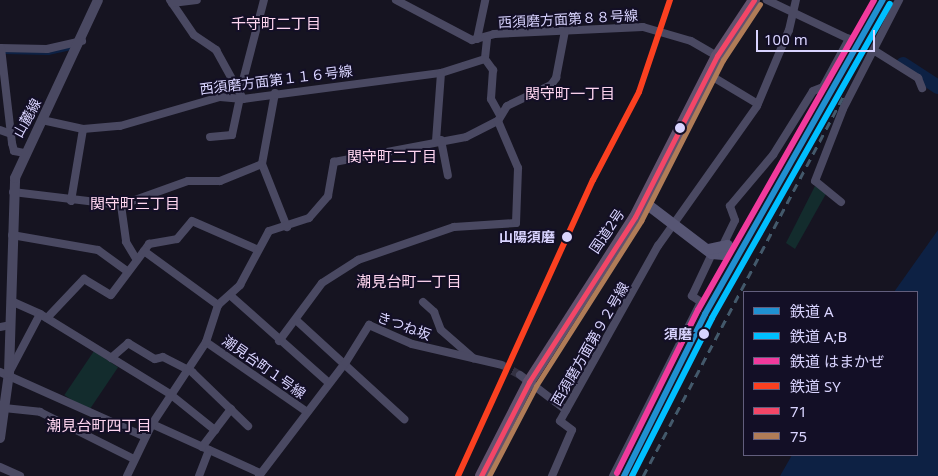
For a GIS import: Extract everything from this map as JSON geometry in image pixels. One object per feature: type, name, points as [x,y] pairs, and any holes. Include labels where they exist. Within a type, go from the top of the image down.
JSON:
[{"type":"highway","name":"国道2号","points":[[481,476],[525,378],[643,202],[717,56],[750,1]]},
{"type":"main road","points":[[643,202],[674,223],[709,253],[723,254],[727,250],[724,243]]},
{"type":"street","name":"山麓線","points":[[0,438],[4,408],[5,326],[11,302],[14,192],[24,153],[83,40],[98,0]]},
{"type":"street","points":[[171,1],[197,0]]},
{"type":"street","name":"西須磨方面第８８号線","points":[[396,0],[455,33],[477,40],[487,39],[494,34],[643,27],[691,41],[717,56]]},
{"type":"street","points":[[477,40],[485,0]]},
{"type":"street","points":[[724,243],[735,220],[730,206],[773,155],[813,91],[823,87],[849,39],[767,0]]},
{"type":"street","name":"西須磨方面第９２号線","points":[[552,476],[572,430],[560,421],[674,223],[758,104],[794,13],[796,0]]},
{"type":"street","points":[[841,202],[815,181],[847,101],[875,52],[899,0]]},
{"type":"street","points":[[171,1],[194,35],[216,50],[241,96]]},
{"type":"street","points":[[210,136],[232,134],[261,1]]},
{"type":"street","points":[[127,476],[152,424],[206,342],[218,305],[231,296],[256,249],[269,231],[287,227],[309,218],[328,196],[334,162],[466,137],[499,118],[507,106],[551,86],[560,65],[565,31]]},
{"type":"street","points":[[280,341],[322,284],[358,260],[454,227],[516,223],[518,168],[491,99],[493,70],[485,59],[487,39]]},
{"type":"street","points":[[24,153],[14,151],[1,50],[47,49],[83,40]]},
{"type":"street","points":[[875,52],[918,78],[922,88]]},
{"type":"street","name":"西須磨方面第１１６号線","points":[[42,120],[83,128],[120,126],[220,97],[275,93],[440,73],[485,59]]},
{"type":"street","points":[[440,73],[438,141],[448,175]]},
{"type":"street","points":[[708,74],[758,104]]},
{"type":"street","points":[[275,93],[262,164],[287,227]]},
{"type":"street","points":[[71,201],[83,128]]},
{"type":"street","points":[[0,130],[11,134]]},
{"type":"street","points":[[14,192],[71,201],[121,205],[188,181],[220,180],[262,164]]},
{"type":"street","points":[[121,205],[126,242],[137,260]]},
{"type":"street","points":[[145,437],[4,372],[44,316],[84,279],[110,295],[149,244],[177,239],[192,221],[256,249]]},
{"type":"street","points":[[12,235],[98,250],[128,272]]},
{"type":"street","points":[[144,251],[218,305]]},
{"type":"street","points":[[613,476],[701,302],[692,296],[709,253]]},
{"type":"street","points":[[231,296],[329,383]]},
{"type":"street","points":[[11,302],[44,316],[170,394],[215,430]]},
{"type":"street","points":[[423,302],[434,312],[441,330],[475,359]]},
{"type":"street","points":[[296,320],[346,362],[404,419]]},
{"type":"street","name":"きつね坂","points":[[346,362],[369,325],[412,344],[502,365]]},
{"type":"street","name":"潮見台町１号線","points":[[206,342],[307,412]]},
{"type":"street","points":[[111,358],[128,343],[187,372],[248,426]]},
{"type":"street","points":[[152,424],[259,475],[346,362]]},
{"type":"street","points":[[525,378],[566,410]]},
{"type":"street","points":[[4,408],[40,412],[134,459]]},
{"type":"street","points":[[200,476],[206,449],[215,430],[231,409]]},
{"type":"street","points":[[0,467],[20,476]]},
{"type":"green space","points":[[815,186],[827,192],[795,249],[786,243]]},
{"type":"green space","points":[[94,351],[118,367],[88,411],[64,395]]},
{"type":"water","points":[[938,230],[938,476],[780,476],[791,456],[918,456],[918,291],[895,291]]},
{"type":"waterway","points":[[4,52],[48,53],[71,48]]},
{"type":"waterway","points":[[903,64],[938,87]]},
{"type":"tunnel","points":[[502,365],[520,375]]},
{"type":"railway","points":[[643,476],[843,97]]},
{"type":"rail line","name":"SY","points":[[458,476],[593,180],[639,92],[670,0]]},
{"type":"rail line","name":"はまかぜ","points":[[617,473],[698,310],[874,0]]},
{"type":"rail line","name":"A","points":[[624,476],[705,314],[883,0]]},
{"type":"rail line","name":"A;B","points":[[632,476],[712,318],[890,4]]},
{"type":"transit line","name":"71","points":[[481,476],[529,382],[635,217],[717,56],[754,0]]},
{"type":"transit line","name":"75","points":[[489,476],[536,386],[641,221],[723,60],[760,4]]},
{"type":"place","name":"山陽須磨","points":[[567,237]]},
{"type":"place","name":"須磨","points":[[704,334]]},
{"type":"district","name":"千守町二丁目","points":[[276,24]]},
{"type":"district","name":"関守町一丁目","points":[[570,94]]},
{"type":"district","name":"関守町二丁目","points":[[392,157]]},
{"type":"district","name":"関守町三丁目","points":[[135,204]]},
{"type":"district","name":"潮見台町一丁目","points":[[409,282]]},
{"type":"district","name":"潮見台町四丁目","points":[[99,426]]}]
